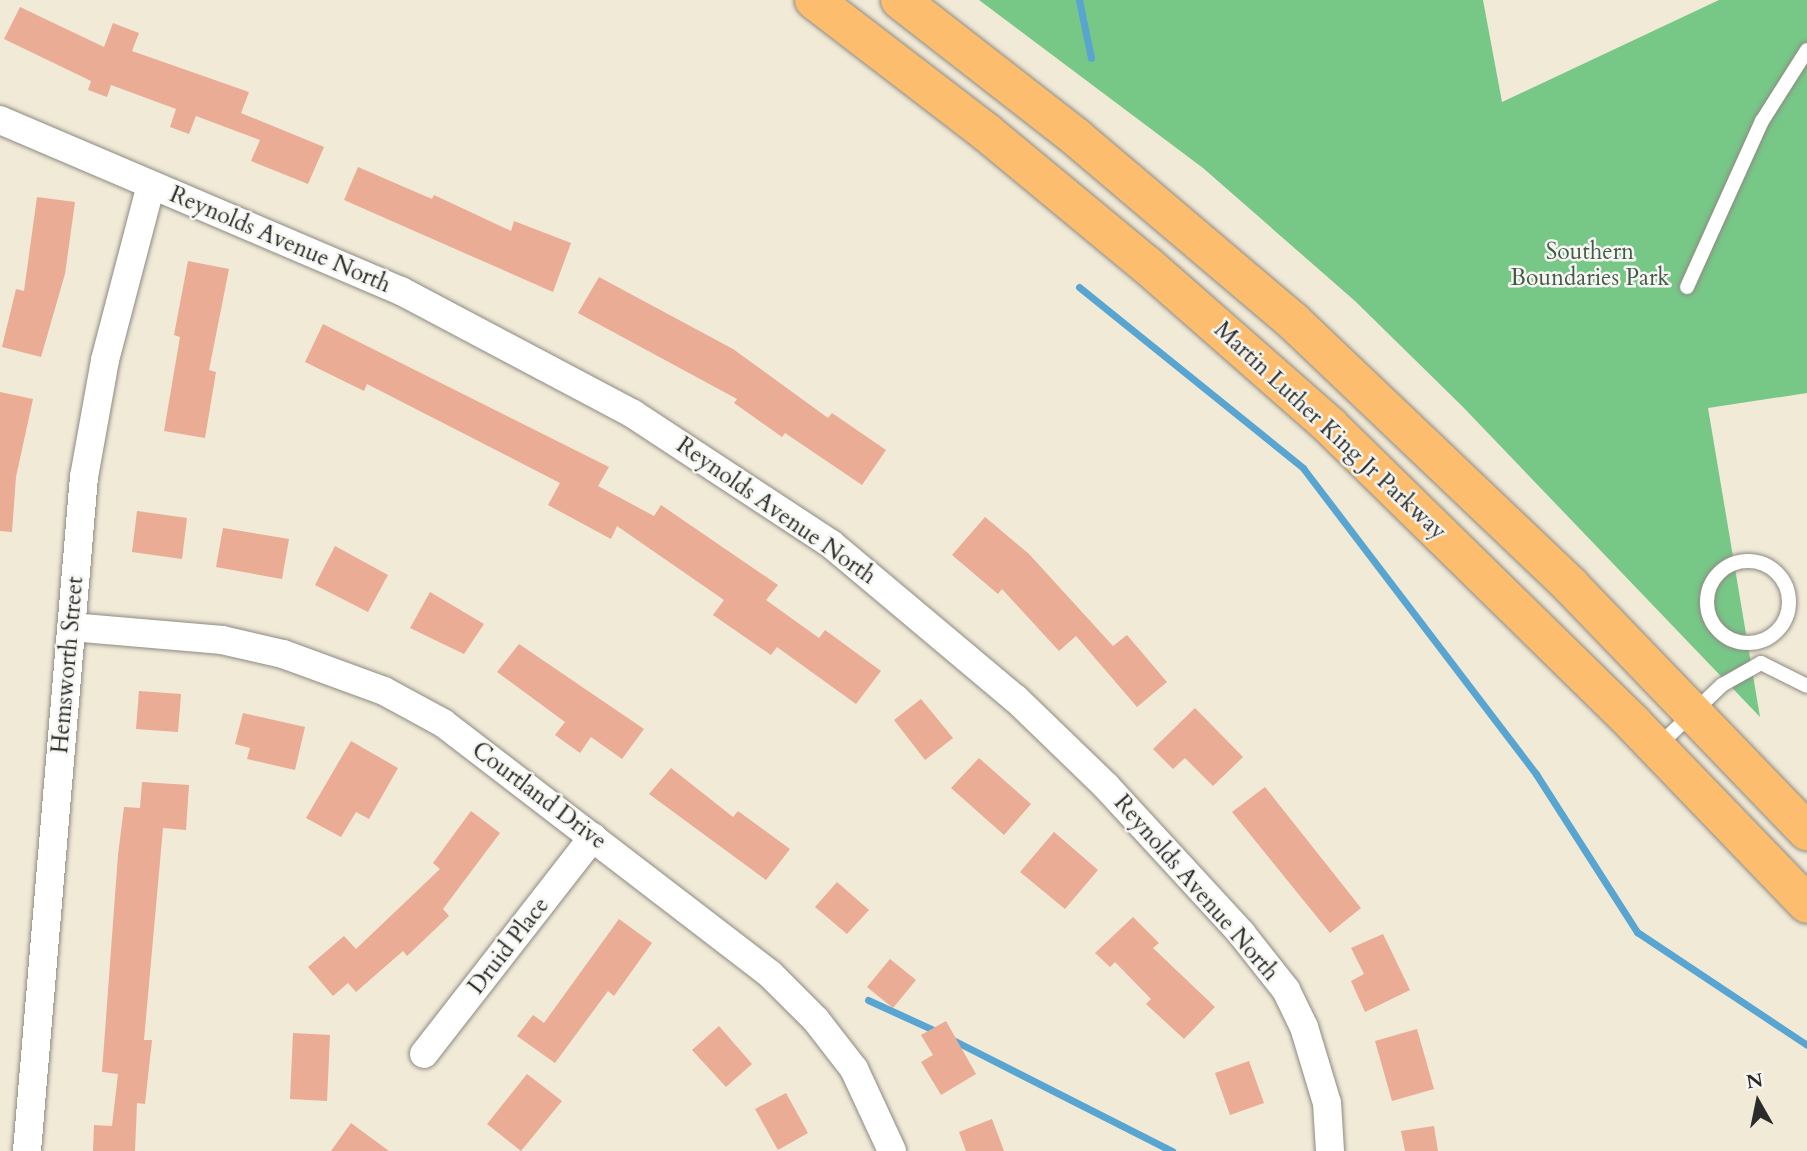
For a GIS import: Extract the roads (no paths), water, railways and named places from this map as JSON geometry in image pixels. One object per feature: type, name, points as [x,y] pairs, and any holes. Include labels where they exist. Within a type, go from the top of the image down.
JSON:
[{"type":"main road","name":"Martin Luther King Jr Parkway","points":[[814,0],[986,132],[1147,265],[1330,426],[1656,748],[1807,904]]},
{"type":"main road","points":[[900,0],[1077,138],[1293,320],[1441,457],[1807,831]]},
{"type":"street","name":"Reynolds Avenue North","points":[[0,120],[401,291],[633,414],[831,544],[931,624],[1106,786],[1209,896],[1286,990],[1318,1066],[1327,1103],[1330,1151]]},
{"type":"street","name":"Hemsworth Street","points":[[27,1151],[71,627],[94,417],[151,185]]},
{"type":"street","name":"Courtland Drive","points":[[71,627],[222,640],[330,669],[443,723],[770,974],[816,1020],[854,1069],[892,1151]]},
{"type":"street","name":"Druid Place","points":[[424,1054],[593,837]]},
{"type":"lane","points":[[1687,287],[1762,121],[1807,50]]},
{"type":"lane","points":[[1744,561],[1771,567],[1788,589],[1788,616],[1771,637],[1758,643],[1731,640],[1711,622],[1707,609],[1712,582],[1720,572],[1744,561]]},
{"type":"lane","points":[[1758,643],[1761,663]]},
{"type":"lane","points":[[1656,748],[1722,685],[1761,663]]},
{"type":"lane","points":[[1761,663],[1807,686]]},
{"type":"waterway","points":[[1079,0],[1091,58]]},
{"type":"waterway","points":[[1079,287],[1303,468],[1536,774],[1637,932],[1807,1045]]},
{"type":"waterway","points":[[868,1000],[940,1033]]},
{"type":"waterway","points":[[951,1039],[1172,1151]]},
{"type":"park label","name":"Southern Boundaries Park","points":[[1590,265]]}]
